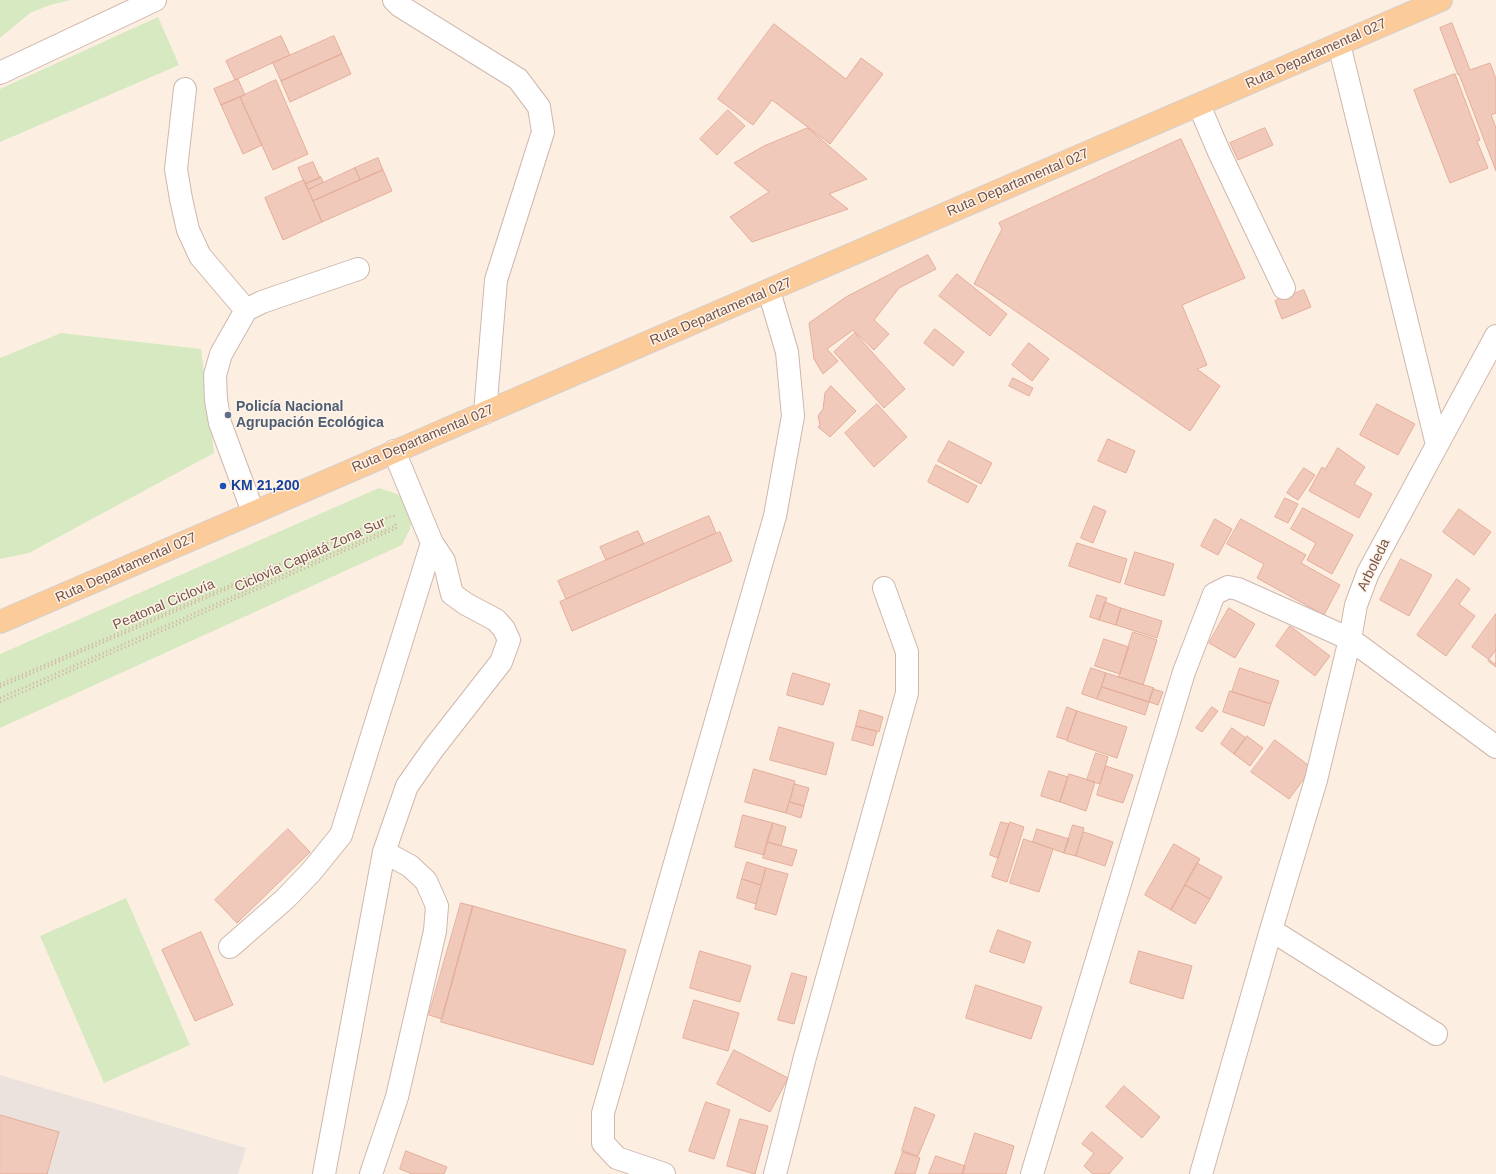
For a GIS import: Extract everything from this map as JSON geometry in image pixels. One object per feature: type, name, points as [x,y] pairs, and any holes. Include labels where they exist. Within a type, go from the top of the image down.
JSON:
[{"type":"main road","name":"Ruta Departamental 027","points":[[0,622],[1441,0]]},
{"type":"street","points":[[0,73],[156,0]]},
{"type":"street","points":[[394,0],[400,6],[518,79],[539,107],[543,132],[496,280],[484,413]]},
{"type":"street","points":[[1339,44],[1437,445]]},
{"type":"street","points":[[185,89],[176,169],[188,230],[200,256],[246,310]]},
{"type":"street","points":[[1199,105],[1219,152],[1284,288]]},
{"type":"street","points":[[253,512],[220,423],[216,400],[215,375],[221,354],[246,310],[262,302],[358,269]]},
{"type":"street","points":[[664,1174],[617,1158],[603,1143],[603,1113],[775,516],[793,416],[787,352],[769,290]]},
{"type":"street","name":"Arboleda","points":[[1201,1174],[1316,780],[1350,639],[1356,605],[1368,573],[1496,336]]},
{"type":"street","points":[[324,1174],[384,852],[407,786],[433,749],[501,662],[508,640],[504,629],[496,620],[466,604],[452,594],[444,561],[432,543],[394,451]]},
{"type":"street","points":[[230,947],[285,899],[311,872],[341,835],[432,543]]},
{"type":"street","points":[[1032,1174],[1184,672],[1214,594],[1228,587],[1238,589],[1350,639],[1496,747]]},
{"type":"street","points":[[775,1174],[805,1057],[907,693],[907,652],[884,588]]},
{"type":"street","points":[[371,1174],[397,1097],[435,931],[437,906],[426,881],[410,866],[384,852]]},
{"type":"street","points":[[1271,930],[1436,1034]]},
{"type":"path","name":"Ciclovía Capiatá Zona Sur","points":[[0,685],[389,517],[395,516],[400,520],[400,524],[397,528],[0,702]]},
{"type":"path","name":"Peatonal Ciclovía","points":[[0,685],[390,518],[397,520],[395,526],[0,698]]},
{"type":"shaded area","points":[[0,1075],[246,1148],[238,1174],[0,1174]]},
{"type":"green space","points":[[0,0],[70,0],[50,5],[30,13],[0,38]]},
{"type":"green space","points":[[158,17],[179,65],[0,142],[0,89]]},
{"type":"green space","points":[[61,333],[201,349],[214,453],[29,553],[0,559],[0,358]]},
{"type":"green space","points":[[379,488],[397,494],[405,501],[412,519],[410,529],[402,545],[0,728],[0,654]]},
{"type":"green space","points":[[126,898],[190,1045],[104,1083],[40,936]]},
{"type":"building","points":[[1452,23],[1470,70],[1490,63],[1496,79],[1496,113],[1491,115],[1496,128],[1496,171],[1440,28]]},
{"type":"building","points":[[774,24],[846,79],[861,58],[883,74],[830,144],[772,100],[753,125],[718,99]]},
{"type":"building","points":[[281,36],[290,55],[235,80],[226,61]]},
{"type":"building","points":[[334,36],[342,54],[281,81],[273,63]]},
{"type":"building","points":[[342,54],[351,74],[290,102],[281,81]]},
{"type":"building","points":[[1455,74],[1480,140],[1477,141],[1488,168],[1450,183],[1414,90]]},
{"type":"building","points":[[238,79],[245,95],[221,105],[214,89]]},
{"type":"building","points":[[276,80],[308,154],[273,170],[240,97]]},
{"type":"building","points":[[240,97],[262,145],[243,154],[221,105]]},
{"type":"building","points":[[728,110],[745,126],[717,155],[700,139]]},
{"type":"building","points":[[808,128],[867,179],[829,194],[848,209],[752,242],[730,217],[769,192],[734,163],[764,146]]},
{"type":"building","points":[[1265,128],[1273,145],[1238,160],[1230,143]]},
{"type":"building","points":[[1181,139],[1245,278],[1182,305],[1207,365],[1197,369],[1220,386],[1190,431],[974,284],[1002,229],[999,223]]},
{"type":"building","points":[[378,158],[383,170],[360,180],[355,168]]},
{"type":"building","points":[[313,162],[320,178],[305,184],[298,168]]},
{"type":"building","points":[[355,168],[360,180],[313,201],[308,190]]},
{"type":"building","points":[[383,170],[392,191],[322,222],[313,201]]},
{"type":"building","points":[[321,177],[323,182],[308,190],[305,184]]},
{"type":"building","points":[[304,180],[322,222],[283,240],[265,198]]},
{"type":"building","points":[[928,255],[936,269],[899,288],[874,320],[889,334],[874,350],[853,330],[827,349],[838,361],[823,374],[814,359],[809,323],[846,297]]},
{"type":"building","points":[[957,274],[1007,314],[990,336],[939,296]]},
{"type":"building","points":[[1304,290],[1311,307],[1282,319],[1275,301]]},
{"type":"building","points":[[935,329],[964,352],[953,366],[924,343]]},
{"type":"building","points":[[855,333],[905,389],[884,408],[834,352]]},
{"type":"building","points":[[1029,343],[1049,359],[1032,381],[1012,365]]},
{"type":"building","points":[[1013,378],[1033,388],[1029,396],[1009,386]]},
{"type":"building","points":[[831,386],[856,411],[830,437],[818,427],[820,425],[818,416],[823,409],[825,393]]},
{"type":"building","points":[[877,404],[907,437],[874,467],[845,433]]},
{"type":"building","points":[[1377,404],[1415,424],[1398,455],[1360,435]]},
{"type":"building","points":[[1108,439],[1135,451],[1126,473],[1098,461]]},
{"type":"building","points":[[949,441],[992,463],[981,484],[938,461]]},
{"type":"building","points":[[1338,448],[1365,467],[1354,484],[1372,494],[1359,518],[1309,491],[1322,467],[1325,469]]},
{"type":"building","points":[[936,465],[977,486],[968,503],[928,482]]},
{"type":"building","points":[[1304,468],[1315,475],[1298,500],[1287,493]]},
{"type":"building","points":[[1285,498],[1298,504],[1288,523],[1275,517]]},
{"type":"building","points":[[1094,506],[1106,511],[1093,543],[1081,538]]},
{"type":"building","points":[[1303,508],[1353,535],[1332,574],[1307,560],[1316,543],[1291,529]]},
{"type":"building","points":[[1459,509],[1491,532],[1474,555],[1443,532]]},
{"type":"building","points":[[709,516],[716,533],[566,599],[558,581]]},
{"type":"building","points":[[1215,519],[1232,529],[1218,555],[1201,546]]},
{"type":"building","points":[[1241,519],[1306,555],[1301,563],[1340,585],[1324,615],[1257,578],[1264,564],[1227,544]]},
{"type":"building","points":[[638,531],[644,544],[606,560],[600,547]]},
{"type":"building","points":[[720,532],[732,561],[572,631],[560,602]]},
{"type":"building","points":[[1077,543],[1127,559],[1120,583],[1069,566]]},
{"type":"building","points":[[1135,552],[1174,564],[1164,596],[1125,584]]},
{"type":"building","points":[[1401,559],[1432,575],[1409,616],[1380,600]]},
{"type":"building","points":[[1457,579],[1470,589],[1459,604],[1475,616],[1446,656],[1417,635]]},
{"type":"building","points":[[1097,595],[1107,598],[1099,620],[1090,617]]},
{"type":"building","points":[[1105,602],[1121,608],[1116,625],[1099,620]]},
{"type":"building","points":[[1121,608],[1162,621],[1157,638],[1116,625]]},
{"type":"building","points":[[1229,608],[1255,624],[1235,658],[1209,643]]},
{"type":"building","points":[[1496,614],[1496,663],[1495,664],[1472,647]]},
{"type":"building","points":[[1290,626],[1330,656],[1315,676],[1276,646]]},
{"type":"building","points":[[1133,632],[1157,640],[1143,685],[1119,677]]},
{"type":"building","points":[[1104,639],[1129,647],[1120,674],[1095,666]]},
{"type":"building","points":[[1496,650],[1496,667],[1488,661]]},
{"type":"building","points":[[1091,668],[1106,673],[1097,699],[1082,694]]},
{"type":"building","points":[[1240,668],[1279,681],[1271,704],[1232,692]]},
{"type":"building","points":[[793,673],[830,684],[823,705],[787,695]]},
{"type":"building","points":[[1106,673],[1154,688],[1149,702],[1102,687]]},
{"type":"building","points":[[1102,687],[1149,702],[1145,715],[1097,699]]},
{"type":"building","points":[[1153,689],[1163,692],[1158,705],[1149,702]]},
{"type":"building","points":[[1230,691],[1271,704],[1264,726],[1223,712]]},
{"type":"building","points":[[1067,707],[1077,711],[1067,740],[1057,737]]},
{"type":"building","points":[[1212,707],[1218,711],[1202,732],[1196,728]]},
{"type":"building","points":[[860,710],[883,717],[879,732],[856,726]]},
{"type":"building","points":[[1077,711],[1127,727],[1117,758],[1067,741]]},
{"type":"building","points":[[856,726],[877,731],[873,746],[852,740]]},
{"type":"building","points":[[779,727],[834,743],[826,775],[770,760]]},
{"type":"building","points":[[1232,728],[1246,738],[1234,754],[1221,744]]},
{"type":"building","points":[[1247,736],[1263,748],[1250,766],[1234,754]]},
{"type":"building","points":[[1275,740],[1312,768],[1289,799],[1251,772]]},
{"type":"building","points":[[1096,753],[1108,757],[1100,784],[1087,780]]},
{"type":"building","points":[[1106,766],[1133,775],[1123,803],[1097,795]]},
{"type":"building","points":[[754,769],[795,781],[786,813],[745,802]]},
{"type":"building","points":[[1049,771],[1068,777],[1060,802],[1041,796]]},
{"type":"building","points":[[1069,774],[1095,782],[1086,811],[1060,802]]},
{"type":"building","points":[[795,784],[809,788],[804,806],[790,802]]},
{"type":"building","points":[[790,802],[804,806],[801,818],[786,813]]},
{"type":"building","points":[[743,815],[773,823],[764,855],[735,847]]},
{"type":"building","points":[[1001,822],[1009,824],[998,858],[990,855]]},
{"type":"building","points":[[1010,822],[1024,827],[1007,882],[992,877]]},
{"type":"building","points":[[773,823],[786,827],[781,846],[767,842]]},
{"type":"building","points":[[1073,825],[1084,828],[1076,856],[1064,853]]},
{"type":"building","points":[[288,829],[310,852],[237,923],[215,900]]},
{"type":"building","points":[[1037,829],[1069,839],[1064,853],[1033,842]]},
{"type":"building","points":[[1084,832],[1113,842],[1105,866],[1076,856]]},
{"type":"building","points":[[1024,839],[1053,849],[1039,892],[1010,883]]},
{"type":"building","points":[[767,842],[797,850],[792,866],[763,858]]},
{"type":"building","points":[[1174,844],[1200,859],[1171,910],[1145,895]]},
{"type":"building","points":[[747,862],[766,868],[761,885],[742,879]]},
{"type":"building","points":[[1197,863],[1222,877],[1210,899],[1185,885]]},
{"type":"building","points":[[766,868],[788,874],[776,915],[755,909]]},
{"type":"building","points":[[742,879],[761,885],[756,904],[737,898]]},
{"type":"building","points":[[1185,885],[1210,899],[1195,924],[1171,910]]},
{"type":"building","points":[[461,903],[473,906],[442,1019],[429,1015]]},
{"type":"building","points":[[473,906],[626,950],[593,1065],[441,1022]]},
{"type":"building","points":[[998,930],[1031,942],[1024,963],[990,952]]},
{"type":"building","points":[[201,932],[233,1005],[195,1021],[162,950]]},
{"type":"building","points":[[700,951],[751,966],[740,1002],[690,988]]},
{"type":"building","points":[[1139,951],[1192,966],[1183,999],[1130,983]]},
{"type":"building","points":[[792,973],[807,977],[794,1024],[778,1020]]},
{"type":"building","points":[[976,985],[1042,1007],[1031,1039],[966,1018]]},
{"type":"building","points":[[694,1000],[739,1013],[728,1051],[683,1038]]},
{"type":"building","points":[[734,1050],[788,1078],[770,1112],[717,1084]]},
{"type":"building","points":[[1124,1086],[1160,1117],[1142,1138],[1106,1107]]},
{"type":"building","points":[[706,1102],[730,1110],[714,1159],[689,1151]]},
{"type":"building","points":[[915,1107],[935,1115],[918,1156],[902,1151]]},
{"type":"building","points":[[0,1115],[59,1132],[47,1174],[0,1174]]},
{"type":"building","points":[[740,1119],[768,1126],[755,1174],[727,1166]]},
{"type":"building","points":[[1092,1132],[1123,1158],[1109,1174],[1093,1174],[1084,1166],[1094,1153],[1082,1144]]},
{"type":"building","points":[[975,1133],[1014,1146],[1006,1174],[962,1174]]},
{"type":"building","points":[[406,1151],[447,1167],[444,1174],[412,1174],[400,1169]]},
{"type":"building","points":[[903,1152],[920,1158],[915,1174],[895,1174]]},
{"type":"building","points":[[936,1156],[965,1166],[963,1174],[929,1174]]},
{"type":"place","name":"Policía Nacional Agrupación Ecológica","points":[[228,415]]},
{"type":"place","name":"KM 21,200","points":[[223,486]]}]
